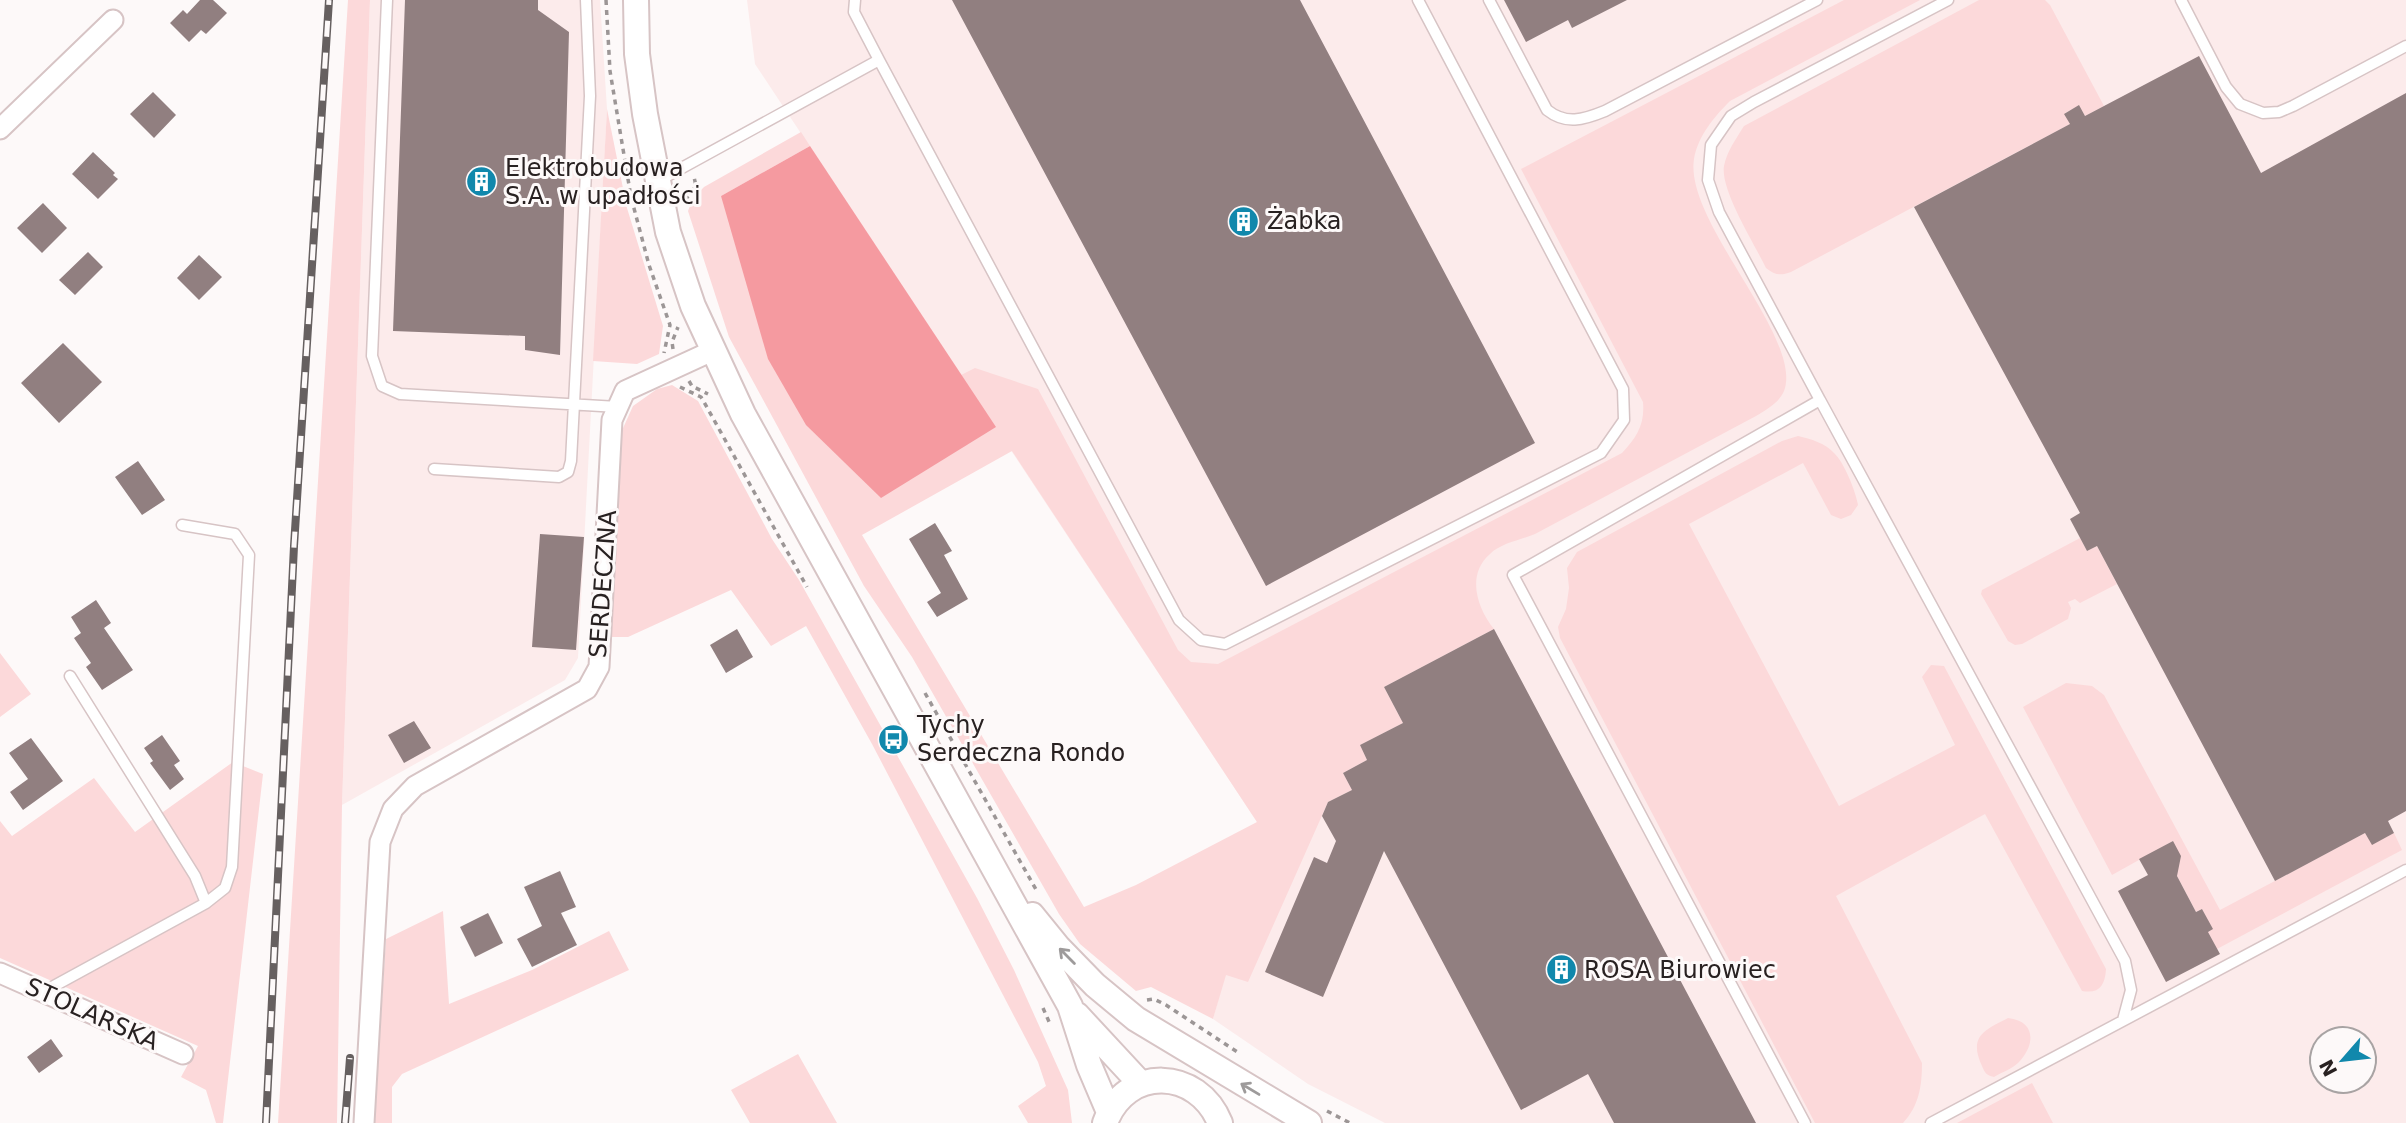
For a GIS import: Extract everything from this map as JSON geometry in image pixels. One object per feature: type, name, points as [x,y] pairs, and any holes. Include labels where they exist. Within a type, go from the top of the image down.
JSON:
[{"type":"street","points":[[636,0],[637,54],[645,114],[668,232],[693,306],[743,414],[1070,1006],[1107,1118]]},
{"type":"street","points":[[0,129],[113,20]]},
{"type":"street","points":[[618,407],[625,391],[712,351]]},
{"type":"street","name":"SERDECZNA","points":[[364,1123],[380,842],[393,809],[415,786],[587,689],[599,667],[612,420],[618,407]]},
{"type":"street","points":[[986,857],[1058,947],[1095,985],[1136,1019],[1309,1123]]},
{"type":"street","name":"STOLARSKA","points":[[0,973],[184,1054]]},
{"type":"street","points":[[1070,1006],[1141,1084]]},
{"type":"street","points":[[1107,1118],[1128,1091],[1157,1080],[1174,1081],[1191,1087],[1204,1097],[1220,1123]]},
{"type":"lane","points":[[387,0],[372,356],[382,386],[400,394],[618,407]]},
{"type":"lane","points":[[434,469],[559,477],[568,472],[571,461],[590,96],[586,0]]},
{"type":"lane","points":[[855,0],[854,12],[879,60],[1179,620],[1200,640],[1225,643],[1601,453],[1624,420],[1623,389],[1418,0]]},
{"type":"lane","points":[[1489,0],[1547,110],[1557,118],[1571,120],[1588,118],[1605,111],[1817,0]]},
{"type":"lane","points":[[1948,0],[1731,116],[1711,145],[1708,180],[1719,212],[2125,961],[2131,990],[2123,1020]]},
{"type":"lane","points":[[2180,0],[2226,88],[2240,104],[2263,113],[2279,112],[2293,106],[2406,46]]},
{"type":"lane","points":[[658,181],[879,60]]},
{"type":"lane","points":[[1805,1123],[1513,575],[1820,400]]},
{"type":"lane","points":[[43,992],[206,904],[225,888],[232,867],[249,555],[235,534],[181,525]]},
{"type":"lane","points":[[70,676],[195,876],[206,904]]},
{"type":"lane","points":[[1931,1123],[2406,870]]},
{"type":"path","points":[[606,0],[610,71],[631,197],[649,265],[670,325],[663,357]]},
{"type":"path","points":[[682,206],[696,186],[691,162]]},
{"type":"path","points":[[676,383],[704,402],[807,587]]},
{"type":"path","points":[[922,688],[1043,902]]},
{"type":"path","points":[[1143,1005],[1147,1000],[1154,999],[1166,1005],[1247,1059]]},
{"type":"shaded area","points":[[348,0],[370,0],[342,805],[337,1123],[278,1123]]},
{"type":"shaded area","points":[[370,0],[600,0],[607,109],[578,658],[565,680],[342,805]]},
{"type":"shaded area","points":[[747,0],[2406,0],[2406,1123],[1385,1123],[1308,1084],[1213,1019],[1225,975],[1257,822],[755,64]]},
{"type":"shaded area","points":[[1844,0],[1920,0],[1730,101],[1699,142],[1694,159],[1696,185],[1723,246],[1777,341],[1785,368],[1784,391],[1779,399],[1756,416],[1535,534],[1505,544],[1490,554],[1483,562],[1476,581],[1479,602],[1494,629],[1384,687],[1403,723],[1360,745],[1367,760],[1343,773],[1352,790],[1328,802],[1248,982],[1226,975],[1213,1019],[1151,987],[1136,991],[1080,944],[1059,914],[912,657],[864,586],[729,337],[688,211],[693,198],[704,187],[801,132],[810,146],[721,196],[961,375],[975,368],[1038,389],[1178,650],[1191,662],[1218,664],[1622,453],[1636,436],[1643,417],[1643,402],[1521,169]],"holes":[[[1012,451],[1257,822],[1136,885],[1084,907],[862,535]]]},
{"type":"shaded area","points":[[1979,0],[2045,0],[2104,106],[2085,116],[2079,106],[2065,113],[2070,124],[1791,272],[1778,274],[1766,268],[1733,203],[1724,176],[1727,155],[1744,126]]},
{"type":"shaded area","points":[[607,109],[627,208],[663,326],[659,354],[637,364],[593,361]]},
{"type":"shaded area","points":[[810,146],[996,427],[881,498],[806,425],[768,359],[721,196]]},
{"type":"shaded area","points":[[672,385],[698,401],[772,539],[799,580],[977,898],[1014,970],[1068,1090],[1072,1123],[1028,1123],[1018,1106],[1046,1086],[1038,1062],[872,744],[806,626],[771,646],[731,590],[628,637],[608,637],[619,437],[633,406],[657,389]]},
{"type":"shaded area","points":[[1798,436],[1822,444],[1838,457],[1857,499],[1858,505],[1851,515],[1841,519],[1831,515],[1803,463],[1689,524],[1839,806],[1955,745],[1922,677],[1931,665],[1944,666],[2106,969],[2100,988],[2082,991],[1985,814],[1836,896],[1922,1063],[1918,1095],[1913,1110],[1903,1123],[1815,1123],[1560,638],[1558,627],[1566,609],[1569,588],[1567,568],[1577,552],[1782,441]]},
{"type":"shaded area","points":[[2080,538],[2087,551],[2097,546],[2117,584],[2080,603],[2075,599],[2068,602],[2071,608],[2068,619],[2022,644],[2015,645],[2008,641],[1981,594],[1982,590]]},
{"type":"shaded area","points":[[0,653],[31,694],[0,717]]},
{"type":"shaded area","points":[[2066,683],[2092,686],[2104,695],[2220,910],[2365,833],[2372,844],[2394,833],[2402,850],[2217,949],[2208,932],[2212,929],[2202,909],[2196,912],[2177,876],[2173,841],[2112,875],[2023,707]]},
{"type":"shaded area","points":[[233,762],[263,774],[223,1123],[216,1123],[206,1090],[181,1077],[198,1046],[0,958],[0,821],[12,836],[94,778],[135,832]]},
{"type":"shaded area","points":[[443,911],[449,1004],[532,970],[609,931],[629,970],[402,1074],[392,1087],[392,1123],[374,1123],[386,939]]},
{"type":"shaded area","points":[[2008,1018],[2024,1024],[2030,1035],[2030,1042],[2018,1063],[1994,1077],[1987,1074],[1983,1068],[1978,1056],[1978,1041],[1992,1026]]},
{"type":"shaded area","points":[[798,1054],[837,1123],[750,1123],[731,1090]]},
{"type":"shaded area","points":[[2032,1083],[2053,1123],[1957,1123]]},
{"type":"building","points":[[200,0],[213,0],[227,13],[206,34],[201,30],[189,42],[170,23],[183,10],[187,14]]},
{"type":"building","name":"Elektrobudowa S.A. w upadłości","points":[[405,0],[538,0],[538,10],[569,32],[560,355],[525,350],[525,336],[393,331]]},
{"type":"building","name":"Żabka","points":[[952,0],[1300,0],[1535,443],[1266,586]]},
{"type":"building","points":[[1504,0],[1627,0],[1572,28],[1568,20],[1526,42]]},
{"type":"building","points":[[2199,56],[2261,173],[2406,93],[2406,811],[2388,821],[2394,833],[2372,845],[2365,833],[2275,881],[2097,546],[2087,551],[2070,519],[2080,513],[1914,207],[2070,124],[2064,114],[2079,105],[2085,116]]},
{"type":"building","points":[[153,92],[176,115],[154,138],[130,114]]},
{"type":"building","points":[[93,152],[118,179],[98,199],[72,174]]},
{"type":"building","points":[[43,203],[67,228],[42,253],[17,228]]},
{"type":"building","points":[[88,252],[103,267],[75,295],[59,280]]},
{"type":"building","points":[[199,255],[222,277],[199,300],[177,278]]},
{"type":"building","points":[[63,343],[102,382],[59,423],[21,383]]},
{"type":"building","points":[[138,461],[165,500],[142,515],[115,477]]},
{"type":"building","points":[[935,523],[952,551],[944,555],[968,599],[937,617],[927,602],[941,593],[909,539]]},
{"type":"building","points":[[540,534],[584,537],[576,650],[532,647]]},
{"type":"building","points":[[96,600],[111,623],[104,628],[133,670],[102,690],[86,667],[91,663],[74,638],[81,633],[71,617]]},
{"type":"building","points":[[737,629],[753,657],[726,673],[710,645]]},
{"type":"building","name":"ROSA Biurowiec","points":[[1494,629],[1756,1123],[1614,1123],[1588,1074],[1521,1110],[1384,851],[1323,997],[1265,972],[1314,857],[1327,863],[1336,841],[1322,816],[1328,802],[1352,790],[1343,773],[1367,760],[1360,745],[1403,723],[1384,687]]},
{"type":"building","points":[[414,721],[431,748],[404,763],[388,735]]},
{"type":"building","points":[[162,735],[180,761],[174,765],[184,779],[170,790],[150,763],[153,761],[144,748]]},
{"type":"building","points":[[31,738],[63,781],[23,810],[10,792],[28,779],[9,753]]},
{"type":"building","points":[[2173,841],[2181,856],[2177,876],[2196,912],[2202,909],[2213,929],[2208,932],[2220,954],[2166,982],[2118,891],[2148,875],[2139,859]]},
{"type":"building","points":[[560,871],[576,907],[561,913],[577,945],[532,967],[517,939],[542,926],[524,887]]},
{"type":"building","points":[[488,913],[503,943],[475,957],[460,927]]},
{"type":"building","points":[[51,1039],[63,1056],[39,1073],[27,1057]]},
{"type":"railway","points":[[266,1123],[294,546],[329,0]]},
{"type":"railway","points":[[345,1123],[350,1058]]},
{"type":"place","name":"Elektrobudowa S.A. w upadłości","points":[[482,182]]},
{"type":"place","name":"Żabka","points":[[1244,221]]},
{"type":"place","name":"Tychy Serdeczna Rondo","points":[[894,739]]},
{"type":"place","name":"ROSA Biurowiec","points":[[1561,970]]}]
